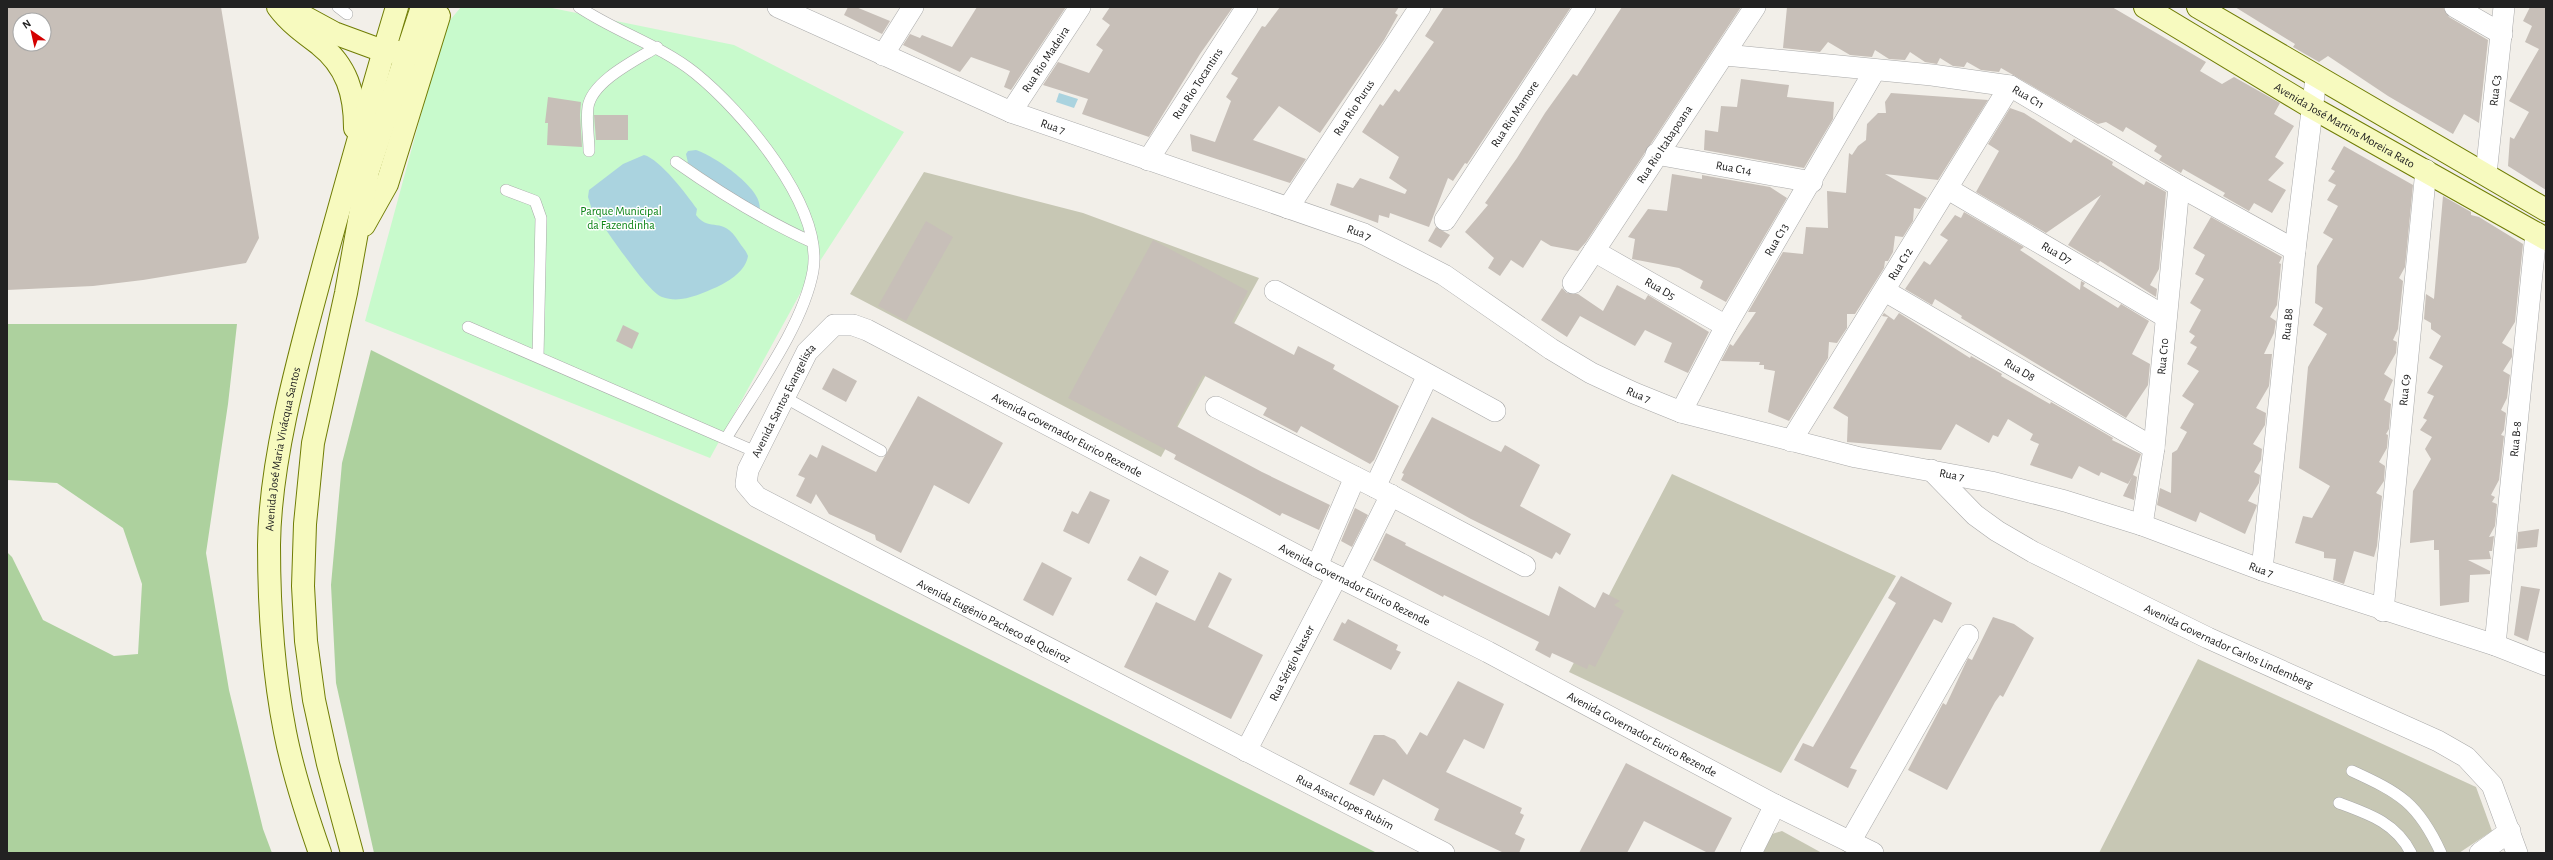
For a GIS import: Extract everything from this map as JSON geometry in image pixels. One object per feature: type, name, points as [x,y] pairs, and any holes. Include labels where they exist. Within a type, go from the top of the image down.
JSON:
[{"type":"main road","points":[[278,7],[292,23],[328,51],[345,73],[354,99],[356,145]]},
{"type":"main road","points":[[288,7],[322,28],[383,51],[408,52]]},
{"type":"main road","name":"Avenida José Maria Vivácqua Santos","points":[[320,853],[299,793],[284,731],[274,642],[269,543],[274,488],[288,409],[307,325],[356,145],[396,7]]},
{"type":"main road","name":"Avenida José Martins Moreira Rato","points":[[2145,7],[2311,107],[2426,170],[2541,236]]},
{"type":"main road","points":[[2198,7],[2316,78],[2486,174],[2546,210]]},
{"type":"main road","points":[[352,853],[328,764],[314,700],[306,641],[303,586],[305,524],[313,443],[356,240],[368,171],[408,52],[436,10]]},
{"type":"main road","points":[[356,240],[387,184],[436,10]]},
{"type":"street","name":"Rua 7","points":[[778,7],[1011,112],[1364,234],[1406,254],[1444,275],[1551,349],[1591,373],[1634,393],[1681,412],[1856,457],[1931,470],[2065,501],[2142,525],[2262,570],[2383,611],[2495,645],[2546,665]]},
{"type":"street","points":[[883,55],[913,7]]},
{"type":"street","name":"Rua Rio Madeira","points":[[1011,112],[1080,7]]},
{"type":"street","name":"Rua Rio Tocantins","points":[[1148,160],[1247,7]]},
{"type":"street","name":"Rua Rio Purus","points":[[1288,208],[1420,7]]},
{"type":"street","name":"Rua Rio Mamore","points":[[1445,220],[1585,7]]},
{"type":"street","name":"Rua Rio Itabapoana","points":[[1573,282],[1656,154],[1725,55],[1755,7]]},
{"type":"street","points":[[2455,7],[2502,34]]},
{"type":"street","name":"Rua C3","points":[[2486,174],[2504,7]]},
{"type":"street","name":"Rua C11","points":[[1725,55],[1875,70],[2010,86],[2179,186],[2295,250]]},
{"type":"street","name":"Rua C13","points":[[1681,412],[1726,326],[1812,182],[1875,70]]},
{"type":"street","name":"Rua B8","points":[[2262,570],[2295,250],[2311,107],[2316,78]]},
{"type":"street","name":"Rua C12","points":[[1791,441],[1948,189],[2010,86]]},
{"type":"street","name":"Rua C14","points":[[1656,154],[1812,182]]},
{"type":"street","name":"Rua C9","points":[[2383,611],[2426,170]]},
{"type":"street","name":"Rua C10","points":[[2142,525],[2154,448],[2179,186]]},
{"type":"street","name":"Rua D7","points":[[1948,189],[2166,317]]},
{"type":"street","name":"Rua B-8","points":[[2495,645],[2541,236]]},
{"type":"street","name":"Rua D5","points":[[1594,251],[1726,326]]},
{"type":"street","points":[[1275,291],[1495,411]]},
{"type":"street","name":"Rua D8","points":[[1885,291],[2154,448]]},
{"type":"street","name":"Avenida Santos Evangelista","points":[[746,484],[748,470],[756,452],[807,352],[834,325]]},
{"type":"street","name":"Avenida Governador Eurico Rezende","points":[[834,325],[853,325],[867,330],[1317,566],[1501,659],[1775,805],[1873,853]]},
{"type":"street","name":"Rua Sérgio Nasser","points":[[1246,752],[1342,578],[1383,491],[1428,375]]},
{"type":"street","points":[[1216,408],[1356,477],[1525,566]]},
{"type":"street","name":"Avenida Governador Carlos Lindemberg","points":[[1931,470],[1975,515],[1997,531],[2034,552],[2208,638],[2438,741],[2466,757],[2482,772],[2492,785],[2517,853]]},
{"type":"street","points":[[1317,566],[1356,477]]},
{"type":"street","name":"Avenida Eugênio Pacheco de Queiroz","points":[[746,484],[764,502],[1246,752]]},
{"type":"street","points":[[1850,842],[1968,634]]},
{"type":"street","name":"Rua Assac Lopes Rubim","points":[[1246,752],[1444,853]]},
{"type":"street","points":[[1751,853],[1775,805]]},
{"type":"street","points":[[2480,853],[2510,831]]},
{"type":"lane","points":[[338,7],[347,14]]},
{"type":"lane","points":[[579,7],[657,47],[694,72],[728,103],[763,146],[800,201],[812,242],[813,270],[805,298],[794,324],[727,437]]},
{"type":"lane","points":[[589,151],[588,108],[594,94],[617,73],[657,47]]},
{"type":"lane","points":[[676,162],[745,209],[773,225],[812,242]]},
{"type":"lane","points":[[506,190],[530,198],[535,202],[540,212],[538,357]]},
{"type":"lane","points":[[468,327],[727,437],[756,452]]},
{"type":"lane","points":[[784,397],[881,451]]},
{"type":"lane","points":[[2352,771],[2392,790],[2410,803],[2431,832],[2442,853]]},
{"type":"lane","points":[[2339,803],[2375,817],[2394,828],[2410,853]]},
{"type":"shaded area","points":[[924,172],[1083,213],[1259,278],[1161,457],[850,294]]},
{"type":"shaded area","points":[[1672,474],[1896,576],[1781,773],[1569,672]]},
{"type":"shaded area","points":[[2198,659],[2476,787],[2492,831],[2459,853],[2099,853]]},
{"type":"shaded area","points":[[1782,831],[1822,853],[1763,853],[1772,834]]},
{"type":"green space","name":"Parque Municipal da Fazendinha","points":[[461,7],[547,7],[734,45],[904,132],[807,281],[710,458],[365,321],[445,26]]},
{"type":"green space","points":[[7,324],[237,324],[228,404],[206,553],[229,690],[263,829],[272,853],[7,853],[7,552],[12,557],[43,620],[114,656],[138,654],[142,584],[123,528],[57,483],[7,480]]},
{"type":"green space","points":[[371,350],[1377,853],[374,853],[336,683],[331,585],[342,463]]},
{"type":"water","points":[[1059,93],[1078,99],[1074,108],[1056,102]]},
{"type":"water","points":[[696,150],[726,166],[747,184],[755,194],[759,203],[759,211],[758,212],[688,163],[686,154],[688,151]]},
{"type":"water","points":[[644,155],[658,163],[673,178],[697,209],[696,215],[701,220],[727,229],[733,234],[745,250],[748,256],[747,261],[741,270],[727,282],[683,299],[669,299],[662,297],[646,284],[592,210],[588,197],[589,190],[623,164]]},
{"type":"building","points":[[7,7],[221,7],[259,238],[246,263],[143,280],[93,286],[7,290]]},
{"type":"building","points":[[848,7],[856,7],[890,21],[882,34],[844,15]]},
{"type":"building","points":[[977,7],[1066,7],[1011,90],[1004,87],[1010,71],[971,57],[960,72],[903,45],[910,34],[920,38],[922,35],[952,47]]},
{"type":"building","points":[[1110,7],[1233,7],[1200,54],[1149,137],[1082,114],[1088,99],[1043,85],[1058,62],[1089,73],[1103,50],[1096,45],[1110,25],[1102,19]]},
{"type":"building","points":[[1280,7],[1399,7],[1395,13],[1398,15],[1384,40],[1320,133],[1279,106],[1253,140],[1306,159],[1290,183],[1192,151],[1190,134],[1215,142],[1231,101],[1226,97],[1238,78],[1231,74],[1262,26],[1265,27]]},
{"type":"building","points":[[1444,7],[1571,7],[1467,164],[1465,163],[1453,181],[1448,178],[1429,227],[1390,213],[1389,218],[1379,215],[1378,223],[1330,205],[1337,183],[1353,188],[1360,178],[1405,194],[1407,190],[1389,178],[1399,157],[1362,132],[1380,104],[1383,106],[1395,89],[1399,92],[1434,42],[1425,36]]},
{"type":"building","points":[[1622,7],[1741,7],[1586,242],[1578,251],[1551,246],[1541,240],[1523,268],[1511,260],[1500,276],[1488,268],[1494,258],[1465,232],[1488,205],[1485,203],[1517,158],[1545,113],[1573,74],[1577,76]]},
{"type":"building","points":[[1787,7],[2112,7],[2206,62],[2200,71],[2222,84],[2234,77],[2280,103],[2274,114],[2294,126],[2275,157],[2284,163],[2268,180],[2286,190],[2272,213],[2254,203],[2249,211],[2223,196],[2225,193],[2183,169],[2181,173],[2159,160],[2162,156],[2154,151],[2157,146],[2126,127],[2123,132],[2106,122],[2098,124],[2001,68],[1999,72],[1981,70],[1967,62],[1964,67],[1953,66],[1940,58],[1937,64],[1925,62],[1910,52],[1905,60],[1889,59],[1875,50],[1872,57],[1850,55],[1828,42],[1820,52],[1783,48]]},
{"type":"building","points":[[2235,7],[2443,7],[2449,17],[2488,40],[2479,123],[2464,114],[2453,134],[2388,96],[2328,56],[2319,62],[2293,47],[2295,44]]},
{"type":"building","points":[[2530,7],[2546,7],[2546,190],[2508,166],[2510,137],[2514,139],[2529,112],[2509,101],[2539,49],[2525,42],[2532,26],[2523,21]]},
{"type":"building","points":[[1741,79],[1789,85],[1787,97],[1834,102],[1833,119],[1804,168],[1704,150],[1705,130],[1718,132],[1721,106],[1737,107]]},
{"type":"building","points":[[1891,93],[1988,100],[1938,180],[1885,174],[1927,198],[1920,209],[1914,208],[1913,221],[1903,237],[1895,236],[1893,252],[1888,261],[1885,261],[1884,268],[1855,314],[1847,314],[1847,328],[1837,343],[1829,342],[1828,358],[1789,421],[1768,412],[1775,371],[1764,369],[1764,365],[1759,365],[1760,362],[1721,361],[1730,344],[1733,346],[1756,312],[1748,312],[1783,252],[1803,254],[1806,227],[1828,228],[1827,191],[1846,193],[1849,153],[1852,155],[1858,146],[1866,140],[1867,124],[1878,113],[1886,113],[1885,102]]},
{"type":"building","points":[[548,97],[581,102],[580,115],[582,147],[547,145],[548,123],[545,123]]},
{"type":"building","points":[[2010,108],[2024,113],[2071,143],[2074,139],[2113,162],[2112,165],[2144,185],[2146,181],[2166,192],[2159,269],[2150,285],[2157,289],[2156,297],[2100,261],[2098,263],[2068,245],[2101,195],[2046,233],[1976,192],[1999,151],[1988,144]]},
{"type":"building","points":[[594,115],[628,115],[628,140],[596,140]]},
{"type":"building","points":[[2344,146],[2413,185],[2405,267],[2399,278],[2403,281],[2398,329],[2393,340],[2397,342],[2396,353],[2384,374],[2393,380],[2384,400],[2391,404],[2389,429],[2386,434],[2388,435],[2387,448],[2379,462],[2385,466],[2384,481],[2376,493],[2382,496],[2377,546],[2374,557],[2354,551],[2344,584],[2333,580],[2336,559],[2324,558],[2324,552],[2295,543],[2303,516],[2312,518],[2330,486],[2299,468],[2308,367],[2327,334],[2313,325],[2323,308],[2315,303],[2317,266],[2333,239],[2323,233],[2338,206],[2327,200],[2336,185],[2328,181],[2335,171],[2331,169]]},
{"type":"building","points":[[1672,174],[1702,179],[1702,175],[1770,187],[1787,198],[1726,302],[1700,288],[1703,281],[1679,268],[1632,259],[1635,239],[1628,237],[1648,209],[1667,211]]},
{"type":"building","points":[[2443,196],[2471,212],[2471,215],[2479,217],[2523,244],[2515,322],[2502,343],[2512,349],[2512,357],[2503,371],[2510,375],[2507,398],[2501,410],[2506,413],[2504,430],[2501,435],[2504,436],[2499,480],[2491,495],[2495,497],[2492,502],[2497,504],[2495,526],[2489,537],[2494,536],[2492,551],[2489,551],[2491,559],[2468,560],[2490,571],[2490,574],[2470,575],[2469,602],[2440,606],[2439,550],[2434,550],[2434,540],[2410,543],[2413,491],[2431,459],[2425,449],[2432,437],[2420,430],[2427,420],[2423,418],[2434,396],[2427,393],[2443,366],[2429,358],[2441,336],[2431,329],[2431,323],[2424,319],[2426,294],[2434,299]]},
{"type":"building","points":[[1964,212],[2024,247],[2020,250],[2080,290],[2081,281],[2085,283],[2083,286],[2118,308],[2121,304],[2149,321],[2132,354],[2150,364],[2148,385],[2126,418],[1961,318],[1962,316],[1935,299],[1932,305],[1905,289],[1924,261],[1930,265],[1948,240],[1940,235],[1955,215],[1961,218]]},
{"type":"building","points":[[2211,217],[2282,257],[2279,263],[2281,264],[2277,305],[2270,317],[2276,321],[2274,333],[2264,354],[2272,354],[2269,386],[2256,408],[2266,413],[2265,425],[2253,444],[2262,449],[2261,460],[2254,472],[2260,475],[2259,483],[2248,501],[2257,505],[2245,534],[2200,512],[2196,522],[2157,505],[2160,488],[2171,493],[2172,453],[2177,450],[2187,432],[2180,428],[2194,404],[2182,396],[2199,371],[2187,364],[2197,347],[2190,343],[2195,336],[2189,332],[2201,310],[2190,303],[2204,279],[2195,274],[2205,255],[2193,248]]},
{"type":"building","points":[[926,221],[953,237],[906,321],[878,306]]},
{"type":"building","points":[[1436,227],[1450,235],[1441,248],[1428,241]]},
{"type":"building","points":[[1153,240],[1248,291],[1232,322],[1294,355],[1298,346],[1335,365],[1333,369],[1399,406],[1374,460],[1370,464],[1301,426],[1297,433],[1263,415],[1267,408],[1203,375],[1176,426],[1262,472],[1330,505],[1319,530],[1282,513],[1280,516],[1174,459],[1176,455],[1068,398]]},
{"type":"building","points":[[1617,285],[1645,300],[1648,295],[1709,332],[1688,373],[1664,362],[1672,343],[1645,330],[1635,346],[1580,316],[1567,337],[1541,320],[1562,288],[1567,293],[1578,294],[1603,311]]},
{"type":"building","points":[[1884,313],[1894,320],[1899,313],[1970,358],[1971,356],[2002,374],[2001,376],[2050,404],[2051,402],[2113,438],[2112,440],[2141,454],[2133,475],[2137,477],[2134,500],[2123,496],[2132,477],[2128,484],[2101,472],[2099,476],[2079,466],[2072,479],[2030,465],[2039,444],[2030,440],[2033,434],[2008,419],[1998,437],[1993,435],[1989,443],[1956,424],[1941,450],[1847,442],[1848,417],[1833,408],[1888,317],[1882,316]]},
{"type":"building","points":[[623,325],[639,333],[632,349],[616,341]]},
{"type":"building","points":[[833,368],[857,381],[846,402],[822,389]]},
{"type":"building","points":[[918,396],[1003,443],[969,504],[934,485],[901,553],[876,540],[875,535],[829,514],[816,494],[811,504],[796,496],[805,478],[798,475],[810,454],[817,458],[822,445],[876,472]]},
{"type":"building","points":[[1432,417],[1501,452],[1505,445],[1540,465],[1520,506],[1571,534],[1560,555],[1556,552],[1552,559],[1471,519],[1401,480],[1404,474],[1402,473]]},
{"type":"building","points":[[1090,491],[1110,500],[1089,544],[1063,531],[1072,511],[1078,514]]},
{"type":"building","points":[[1355,508],[1368,515],[1352,547],[1341,541]]},
{"type":"building","points":[[2539,529],[2537,547],[2517,549],[2518,532]]},
{"type":"building","points":[[1386,533],[1406,543],[1405,545],[1549,616],[1559,586],[1595,608],[1603,592],[1620,601],[1614,605],[1624,611],[1595,667],[1589,664],[1587,669],[1552,653],[1550,658],[1535,650],[1539,642],[1444,595],[1443,597],[1373,560]]},
{"type":"building","points":[[1140,556],[1169,571],[1156,596],[1127,580]]},
{"type":"building","points":[[1042,562],[1072,578],[1053,616],[1023,600]]},
{"type":"building","points":[[1219,572],[1232,579],[1208,627],[1263,655],[1231,719],[1124,667],[1156,602],[1195,621]]},
{"type":"building","points":[[1901,576],[1952,603],[1942,623],[1934,619],[1850,768],[1857,770],[1848,788],[1794,760],[1803,743],[1813,747],[1896,603],[1888,598]]},
{"type":"building","points":[[2521,586],[2540,589],[2528,641],[2514,635]]},
{"type":"building","points":[[1993,617],[2014,624],[2034,638],[2003,697],[2000,695],[1995,702],[1947,790],[1908,770],[1943,703],[1946,705],[1968,658],[1972,660]]},
{"type":"building","points":[[1348,619],[1398,645],[1396,650],[1401,652],[1391,670],[1333,640],[1342,622],[1345,624]]},
{"type":"building","points":[[1458,681],[1504,704],[1484,749],[1464,739],[1446,772],[1522,808],[1520,813],[1524,815],[1515,834],[1525,839],[1519,853],[1504,853],[1434,820],[1439,809],[1383,779],[1374,796],[1349,784],[1374,735],[1384,735],[1395,740],[1407,755],[1420,732],[1427,736]]},
{"type":"building","points":[[1626,763],[1732,818],[1714,853],[1708,853],[1644,821],[1627,853],[1579,853]]}]
